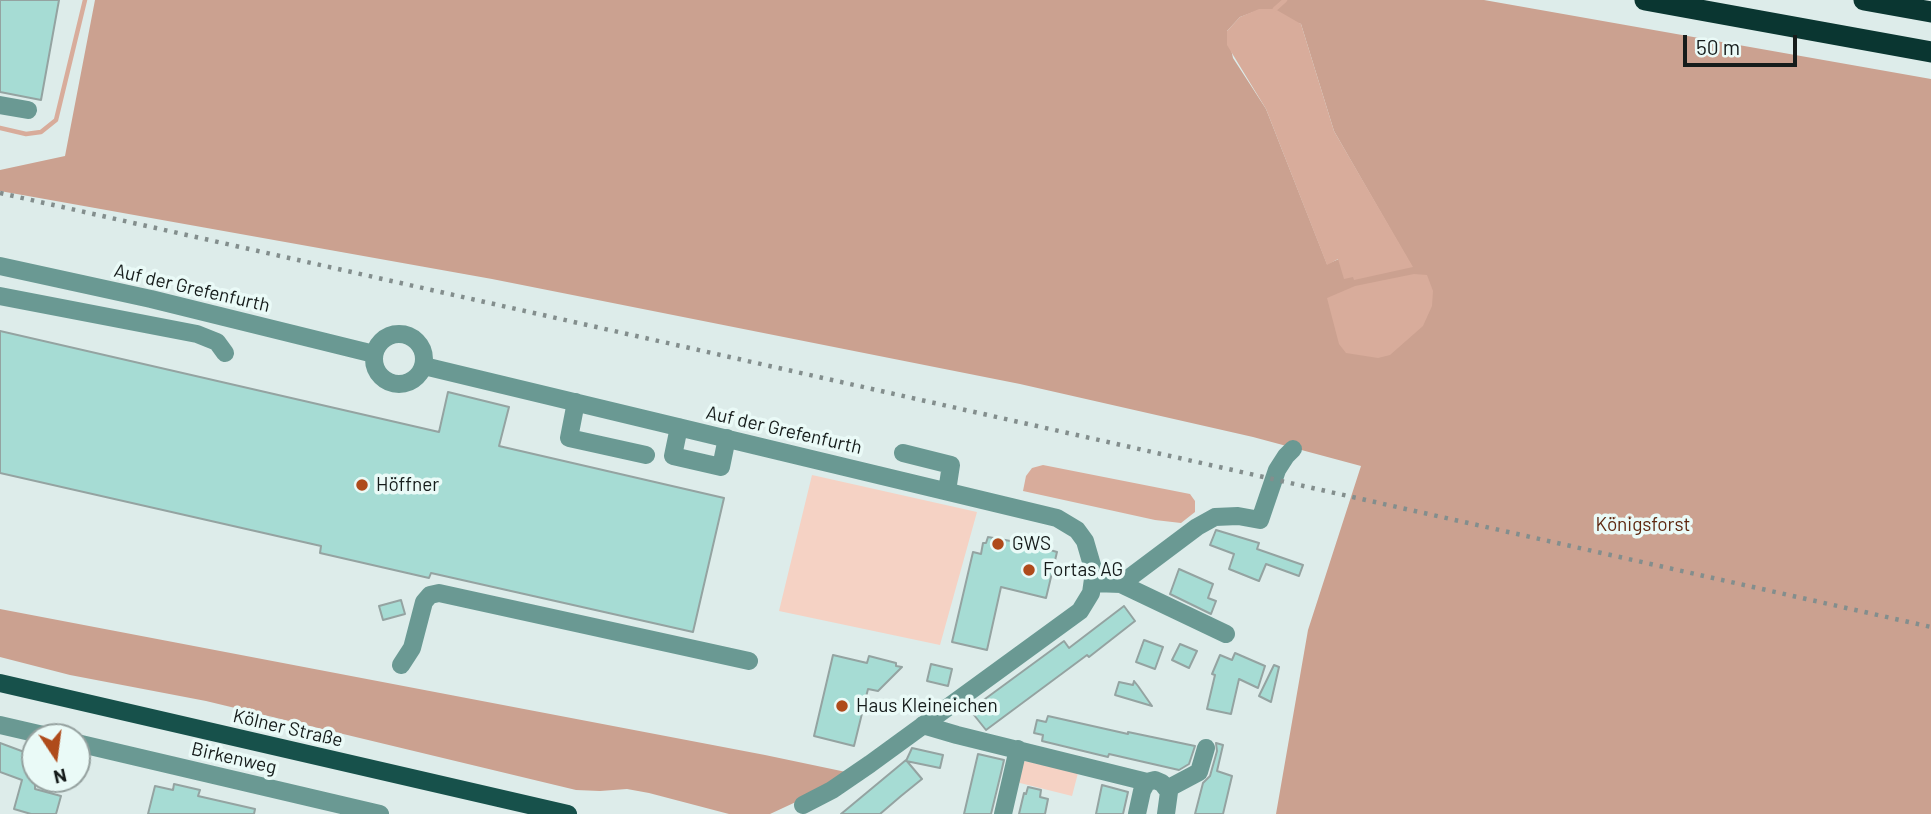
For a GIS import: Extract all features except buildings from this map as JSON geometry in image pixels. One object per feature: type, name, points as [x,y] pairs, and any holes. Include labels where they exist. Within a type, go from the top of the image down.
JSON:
[{"type":"highway","points":[[1645,0],[1931,52]]},
{"type":"highway","points":[[1864,0],[1931,12]]},
{"type":"main road","name":"Kölner Straße","points":[[0,683],[568,814]]},
{"type":"street","points":[[0,105],[28,110]]},
{"type":"street","name":"Auf der Grefenfurth","points":[[0,266],[151,299],[374,354]]},
{"type":"street","points":[[0,296],[197,334],[217,342],[225,353]]},
{"type":"street","points":[[405,334],[418,342],[424,366],[415,379],[393,384],[375,369],[374,354],[388,336],[405,334]]},
{"type":"street","name":"Auf der Grefenfurth","points":[[424,366],[1057,518],[1069,523],[1085,541],[1092,564],[1093,583]]},
{"type":"street","points":[[576,402],[569,438],[646,455]]},
{"type":"street","points":[[679,427],[673,456],[721,467],[727,438]]},
{"type":"street","points":[[1121,584],[1215,517],[1238,516],[1260,520],[1277,470],[1293,449]]},
{"type":"street","points":[[903,453],[951,465],[947,491]]},
{"type":"street","points":[[803,805],[832,789],[1070,620],[1088,601],[1093,583],[1121,584],[1226,634]]},
{"type":"street","points":[[401,665],[412,648],[424,602],[434,593],[749,661]]},
{"type":"street","points":[[0,725],[21,730]]},
{"type":"street","points":[[923,725],[1147,782],[1155,780],[1163,783],[1167,789],[1169,797],[1166,814]]},
{"type":"street","name":"Birkenweg","points":[[91,746],[380,814]]},
{"type":"street","points":[[1167,789],[1199,772],[1206,748]]},
{"type":"street","points":[[1003,814],[1018,749]]},
{"type":"street","points":[[1138,814],[1142,791],[1147,782]]},
{"type":"shaded area","points":[[1259,9],[1275,9],[1301,24],[1334,131],[1413,267],[1354,280],[1353,277],[1344,279],[1338,259],[1327,265],[1266,109],[1227,45],[1227,31],[1240,17]]},
{"type":"shaded area","points":[[1414,274],[1427,275],[1433,291],[1432,306],[1423,326],[1390,355],[1378,358],[1346,353],[1339,344],[1327,298],[1355,286]]},
{"type":"shaded area","points":[[1043,465],[1190,494],[1195,501],[1195,512],[1181,523],[1155,520],[1023,491],[1026,476],[1032,468]]},
{"type":"shaded area","points":[[812,475],[977,512],[940,645],[779,611]]},
{"type":"shaded area","points":[[1025,761],[1078,773],[1072,796],[1016,782],[1020,764]]},
{"type":"green space","name":"Königsforst","points":[[95,0],[1484,0],[1931,79],[1931,814],[1276,814],[1308,630],[1361,466],[1253,437],[1020,384],[492,279],[0,191],[0,170],[65,156]],"holes":[[[1259,10],[1301,24],[1334,131],[1412,267],[1339,259],[1327,264],[1266,109],[1233,58],[1227,31],[1240,17]]]},
{"type":"green space","points":[[0,609],[846,772],[798,801],[770,814],[729,814],[627,789],[576,790],[206,701],[70,675],[0,657]]},
{"type":"waterway","points":[[0,128],[26,134],[41,132],[56,120],[85,0]]},
{"type":"waterway","points":[[1275,9],[1285,0]]},
{"type":"railway","points":[[0,193],[1931,627]]},
{"type":"place","name":"Höffner","points":[[362,485]]},
{"type":"place","name":"GWS","points":[[998,544]]},
{"type":"place","name":"Fortas AG","points":[[1029,570]]},
{"type":"place","name":"Haus Kleineichen","points":[[842,706]]}]
